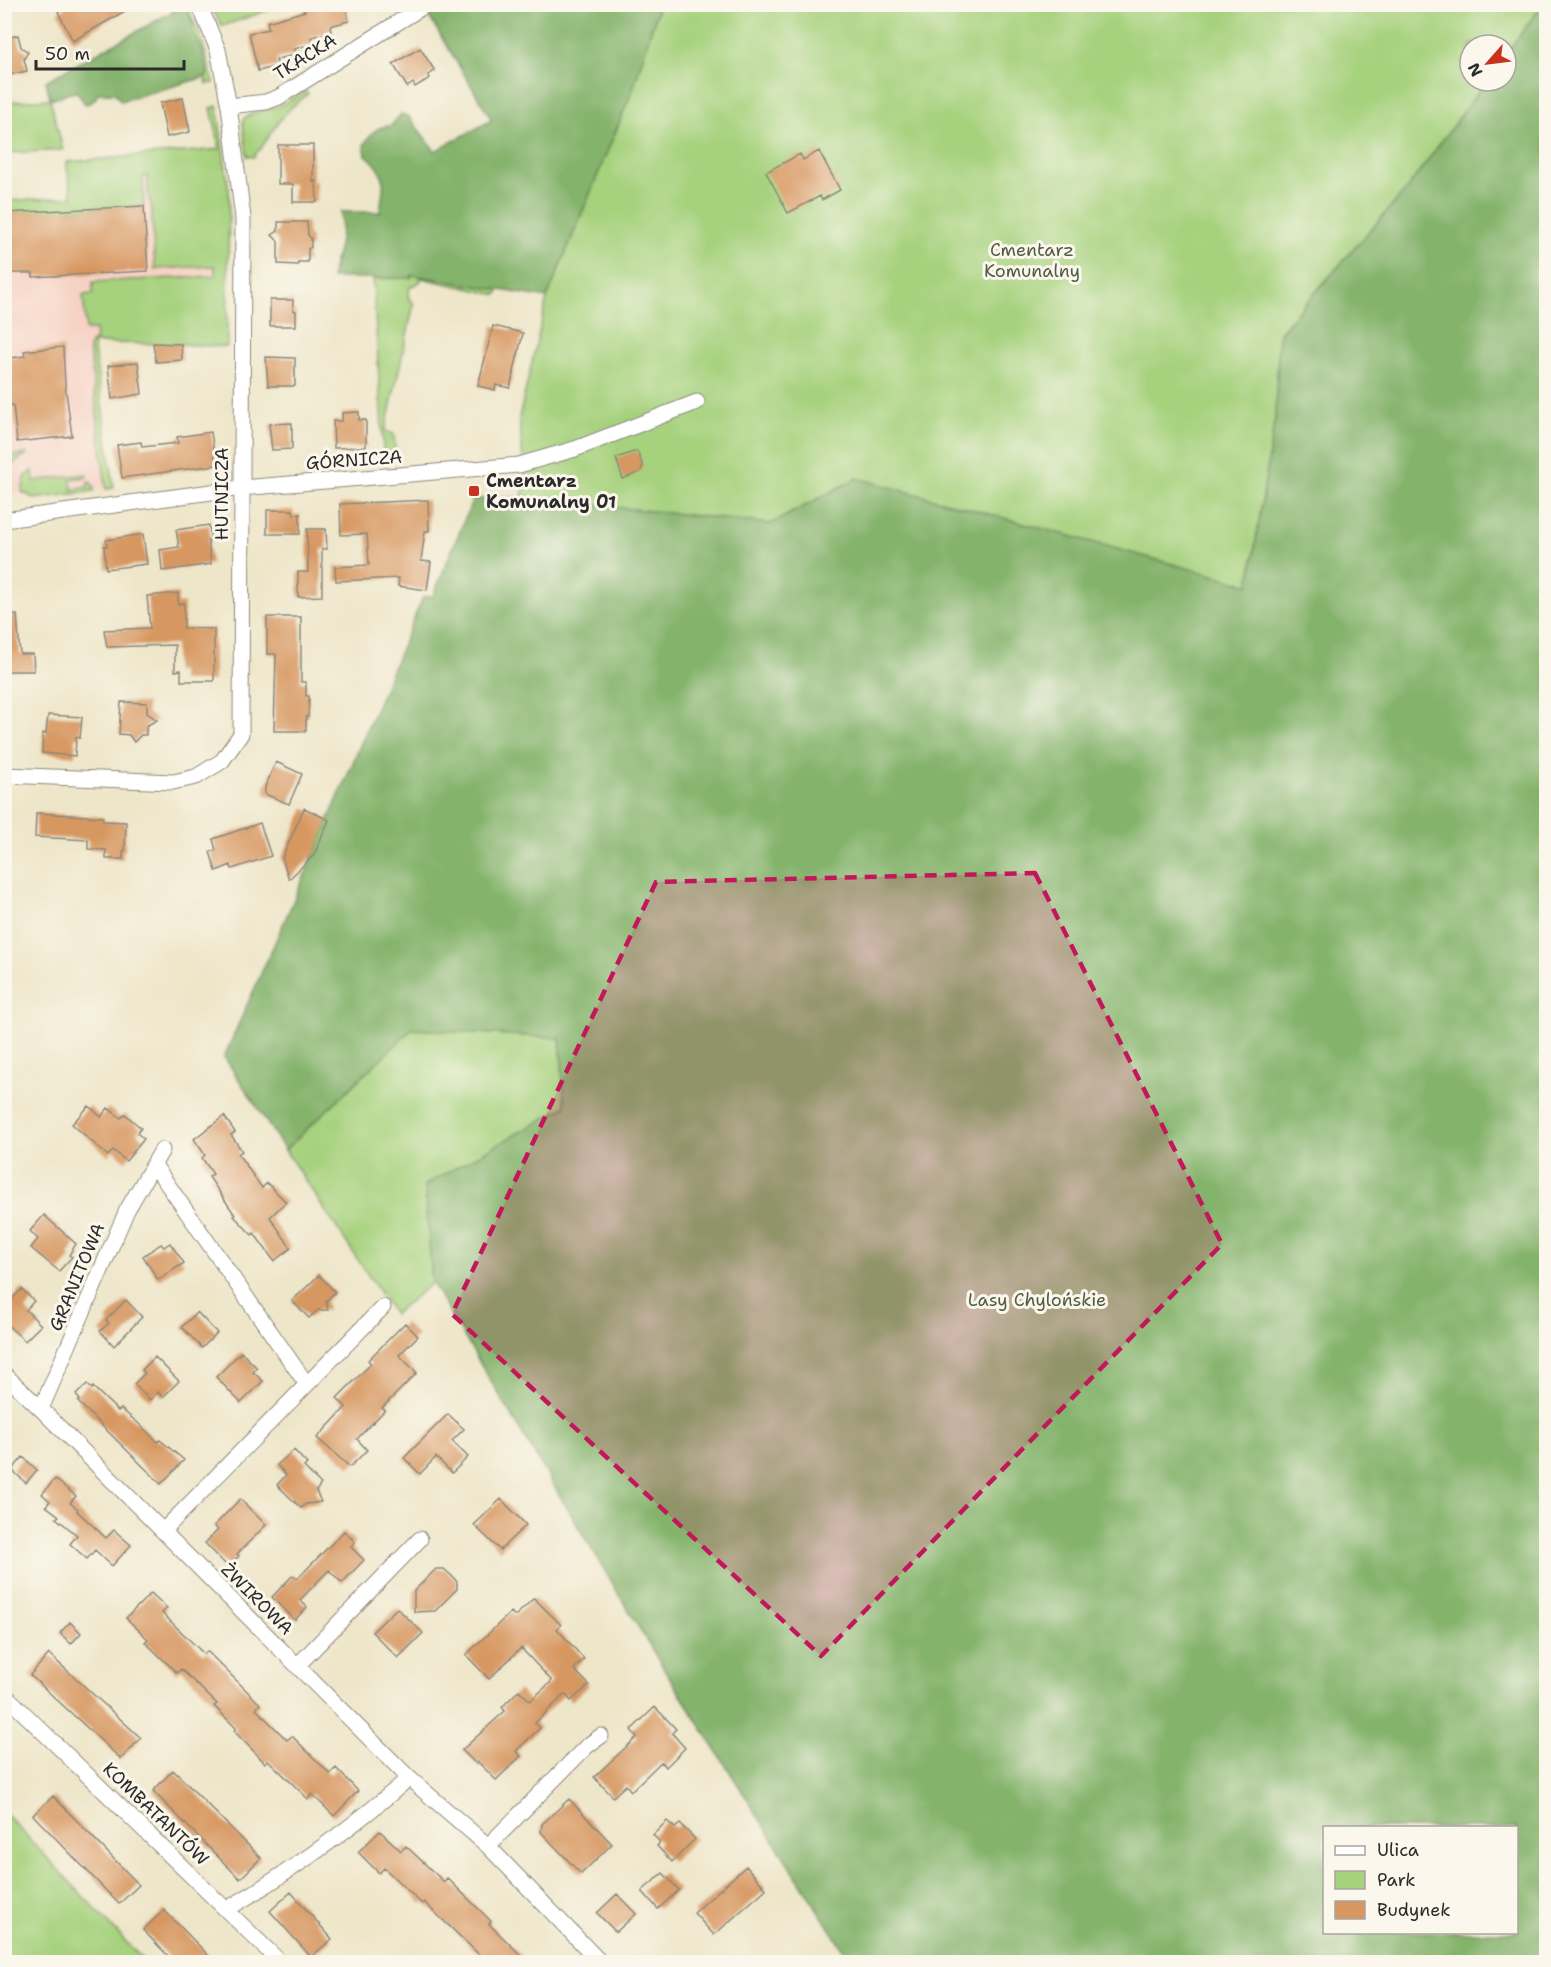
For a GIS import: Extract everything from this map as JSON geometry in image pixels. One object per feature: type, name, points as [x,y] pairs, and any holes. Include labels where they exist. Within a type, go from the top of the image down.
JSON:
[{"type":"street","name":"HUTNICZA","points":[[4,775],[173,782],[196,777],[222,761],[241,734],[243,218],[229,106],[218,50],[199,4]]},
{"type":"street","name":"TKACKA","points":[[229,106],[266,102],[279,97],[427,4]]},
{"type":"street","name":"GÓRNICZA","points":[[4,520],[241,488],[519,465],[575,449],[697,402]]},
{"type":"street","name":"GRANITOWA","points":[[41,1409],[127,1210],[162,1150]]},
{"type":"street","points":[[154,1165],[306,1383]]},
{"type":"street","points":[[163,1531],[383,1307]]},
{"type":"street","name":"ŻWIROWA","points":[[4,1374],[409,1778],[488,1846],[600,1962]]},
{"type":"street","points":[[297,1666],[420,1539]]},
{"type":"street","name":"KOMBATANTÓW","points":[[4,1694],[280,1962]]},
{"type":"street","points":[[488,1846],[588,1746],[601,1736]]},
{"type":"street","points":[[227,1909],[277,1880],[374,1809],[409,1778]]},
{"type":"highlighted area","points":[[1035,873],[1222,1244],[821,1656],[452,1314],[656,882]]},
{"type":"shaded area","points":[[220,149],[227,347],[93,343],[114,488],[35,499],[22,492],[10,493],[5,502],[5,201],[72,197],[66,162]]},
{"type":"green space","points":[[186,5],[201,36],[214,83],[207,84],[205,77],[208,74],[202,50],[193,31],[193,24],[183,6]]},
{"type":"green space","points":[[210,5],[284,5],[222,26]]},
{"type":"green space","points":[[443,5],[659,5],[633,89],[547,298],[412,275],[411,278],[332,278],[340,238],[341,212],[380,212],[382,174],[366,155],[364,145],[372,134],[381,127],[391,126],[401,114],[409,117],[435,151],[492,120],[428,15]]},
{"type":"green space","name":"Cmentarz Komunalny","points":[[659,5],[1542,5],[1518,38],[1518,33],[1458,33],[1458,93],[1477,93],[1406,190],[1279,333],[1275,418],[1249,585],[857,478],[771,524],[522,497],[525,480],[519,418],[547,298],[633,89]]},
{"type":"green space","name":"Lasy Chylońskie","points":[[1542,5],[1546,5],[1546,1962],[851,1962],[656,1656],[432,1283],[425,1185],[565,1107],[560,1038],[412,1029],[285,1150],[224,1057],[312,859],[423,597],[433,596],[473,499],[522,497],[771,524],[857,478],[1249,585],[1275,418],[1279,334],[1406,190],[1477,93],[1518,93],[1518,38]]},
{"type":"green space","points":[[183,6],[189,13],[193,31],[202,50],[208,74],[205,77],[121,101],[115,93],[98,93],[93,101],[85,104],[77,92],[50,99],[46,81]]},
{"type":"green space","points":[[306,91],[308,94],[281,119],[254,157],[247,156],[244,118],[279,106]]},
{"type":"green space","points":[[50,99],[63,150],[5,153],[5,102]]},
{"type":"green space","points":[[217,106],[229,191],[227,347],[93,343],[114,488],[106,489],[89,347],[91,343],[96,340],[95,330],[86,330],[83,295],[93,294],[93,282],[215,276],[215,266],[155,269],[151,201],[149,200],[147,176],[143,176],[144,206],[5,213],[5,201],[72,197],[66,162],[220,149],[211,108]]},
{"type":"green space","points":[[412,275],[499,290],[497,295],[421,278],[420,282],[410,287],[408,297],[414,304],[385,431],[394,434],[395,450],[393,460],[384,463],[373,279],[411,278]]},
{"type":"green space","points":[[28,454],[14,463],[9,471],[9,497],[5,502],[5,456]]},
{"type":"green space","points":[[33,471],[34,481],[86,474],[87,477],[70,479],[72,489],[88,487],[89,481],[94,491],[35,499],[22,492],[25,477]]},
{"type":"green space","points":[[412,1029],[560,1038],[565,1107],[425,1185],[432,1283],[394,1314],[285,1150]]},
{"type":"green space","points":[[5,1813],[145,1962],[5,1962]]},
{"type":"building","points":[[71,4],[137,4],[73,41],[58,12]]},
{"type":"building","points":[[303,4],[345,4],[349,21],[330,26],[331,32],[311,37],[313,44],[294,49],[296,55],[276,59],[278,66],[258,71],[249,33],[269,29],[267,22],[305,11]]},
{"type":"building","points":[[18,35],[21,47],[28,52],[24,59],[27,71],[4,76],[4,39]]},
{"type":"building","points":[[420,48],[435,71],[428,75],[430,78],[415,87],[413,83],[407,87],[393,64]]},
{"type":"building","points":[[183,98],[190,132],[167,137],[160,103]]},
{"type":"building","points":[[278,145],[313,145],[313,182],[316,181],[317,202],[293,202],[293,184],[278,184]]},
{"type":"building","points":[[819,151],[840,190],[822,200],[820,196],[788,213],[766,172],[800,154],[803,160]]},
{"type":"building","points":[[144,206],[148,271],[33,277],[33,273],[4,273],[4,213]]},
{"type":"building","points":[[278,222],[307,222],[308,235],[311,238],[308,262],[298,262],[298,265],[278,264],[278,241],[272,235],[278,231]]},
{"type":"building","points":[[270,300],[293,300],[296,326],[270,326]]},
{"type":"building","points":[[493,326],[523,333],[510,388],[496,385],[495,390],[478,386]]},
{"type":"building","points":[[153,343],[181,344],[182,360],[156,362]]},
{"type":"building","points":[[63,347],[72,436],[17,442],[13,405],[4,406],[4,359],[25,356],[24,351]]},
{"type":"building","points":[[266,357],[295,358],[295,386],[268,386]]},
{"type":"building","points":[[138,362],[142,394],[112,399],[108,366]]},
{"type":"building","points":[[359,412],[359,420],[366,420],[366,447],[334,448],[333,421],[342,421],[342,413]]},
{"type":"building","points":[[292,423],[292,449],[272,450],[269,424]]},
{"type":"building","points":[[211,432],[216,465],[122,478],[117,445],[141,442],[142,447],[178,443],[177,437]]},
{"type":"building","points":[[637,451],[643,466],[640,472],[623,479],[616,458]]},
{"type":"building","points":[[428,500],[429,531],[425,531],[421,561],[431,562],[427,590],[398,586],[399,578],[336,581],[335,567],[369,565],[367,534],[341,535],[340,504]]},
{"type":"building","points":[[267,510],[293,510],[294,515],[300,514],[300,534],[267,534]]},
{"type":"building","points":[[209,525],[211,541],[208,541],[211,564],[162,571],[160,550],[179,547],[176,530]]},
{"type":"building","points":[[307,529],[326,529],[327,549],[322,549],[322,596],[298,597],[298,572],[308,572]]},
{"type":"building","points":[[143,534],[147,564],[106,569],[104,546],[107,546],[106,540]]},
{"type":"building","points":[[178,593],[178,604],[184,603],[184,628],[214,629],[214,681],[181,681],[181,670],[175,671],[175,645],[107,647],[104,630],[150,628],[147,596]]},
{"type":"building","points":[[4,615],[17,615],[20,654],[33,654],[34,671],[4,671]]},
{"type":"building","points":[[267,617],[301,617],[301,682],[306,682],[306,696],[309,696],[306,731],[274,731],[276,654],[267,654]]},
{"type":"building","points":[[121,702],[147,703],[147,713],[157,720],[146,726],[146,735],[141,735],[134,742],[129,735],[119,734]]},
{"type":"building","points":[[48,715],[82,717],[80,738],[76,737],[75,756],[42,753],[43,733],[46,734]]},
{"type":"building","points":[[276,762],[302,774],[289,804],[265,794],[265,787]]},
{"type":"building","points":[[304,808],[329,820],[314,855],[289,879],[282,858]]},
{"type":"building","points":[[36,813],[103,817],[103,821],[126,822],[123,859],[106,859],[106,850],[88,849],[88,840],[35,837]]},
{"type":"building","points":[[260,823],[271,856],[232,869],[231,865],[216,871],[210,852],[216,850],[213,839]]},
{"type":"building","points":[[89,1106],[101,1117],[108,1108],[121,1118],[125,1114],[141,1128],[137,1133],[144,1139],[126,1161],[113,1150],[108,1156],[72,1124]]},
{"type":"building","points":[[224,1116],[235,1132],[231,1135],[242,1151],[238,1154],[262,1188],[267,1183],[286,1202],[270,1217],[291,1248],[274,1261],[254,1233],[252,1235],[234,1216],[209,1177],[213,1174],[202,1158],[205,1155],[194,1139]]},
{"type":"building","points":[[44,1215],[76,1244],[69,1255],[72,1257],[59,1271],[31,1248],[38,1239],[30,1231]]},
{"type":"building","points":[[170,1243],[184,1263],[158,1280],[143,1256],[161,1244],[164,1247]]},
{"type":"building","points":[[319,1275],[335,1292],[326,1301],[328,1310],[318,1310],[309,1318],[292,1301]]},
{"type":"building","points":[[22,1289],[34,1301],[26,1310],[41,1325],[25,1341],[4,1322],[4,1307]]},
{"type":"building","points":[[126,1300],[142,1317],[114,1346],[100,1331],[109,1323],[106,1320]]},
{"type":"building","points":[[197,1312],[217,1333],[202,1348],[182,1327]]},
{"type":"building","points":[[405,1323],[418,1336],[399,1355],[417,1373],[382,1408],[385,1410],[357,1439],[367,1450],[350,1467],[317,1438],[346,1407],[337,1398],[371,1364],[368,1360]]},
{"type":"building","points":[[241,1352],[257,1368],[253,1372],[263,1381],[241,1403],[216,1377]]},
{"type":"building","points":[[155,1357],[179,1381],[163,1397],[158,1392],[150,1400],[134,1384],[145,1373],[142,1370]]},
{"type":"building","points":[[87,1384],[118,1411],[121,1409],[158,1442],[160,1440],[184,1460],[161,1484],[78,1402],[80,1400],[76,1395]]},
{"type":"building","points":[[448,1414],[464,1429],[452,1441],[468,1457],[452,1473],[436,1457],[420,1474],[404,1458]]},
{"type":"building","points":[[294,1450],[307,1464],[304,1467],[321,1484],[316,1491],[321,1502],[306,1504],[301,1508],[277,1485],[286,1475],[277,1465]]},
{"type":"building","points":[[23,1457],[37,1470],[26,1483],[12,1470]]},
{"type":"building","points":[[55,1479],[76,1496],[70,1503],[106,1538],[114,1530],[131,1545],[112,1566],[95,1550],[87,1559],[70,1544],[77,1535],[56,1518],[59,1516],[46,1506],[50,1501],[42,1494]]},
{"type":"building","points":[[240,1499],[266,1525],[237,1554],[239,1556],[228,1567],[205,1543],[218,1530],[214,1526]]},
{"type":"building","points":[[501,1499],[526,1525],[500,1550],[474,1525]]},
{"type":"building","points":[[344,1531],[355,1542],[351,1547],[364,1560],[342,1583],[329,1570],[300,1600],[307,1607],[295,1620],[272,1597],[293,1575],[297,1579]]},
{"type":"building","points":[[436,1569],[444,1569],[453,1577],[457,1582],[457,1589],[435,1611],[414,1612],[414,1591]]},
{"type":"building","points":[[151,1593],[167,1608],[162,1613],[204,1654],[207,1651],[260,1704],[256,1709],[287,1740],[292,1736],[330,1774],[336,1768],[358,1791],[334,1816],[312,1794],[308,1799],[268,1760],[265,1763],[234,1731],[236,1728],[214,1706],[217,1704],[181,1669],[177,1673],[145,1642],[148,1639],[126,1618]]},
{"type":"building","points":[[534,1598],[561,1625],[557,1629],[584,1659],[574,1669],[589,1685],[571,1701],[565,1694],[535,1723],[540,1728],[516,1751],[521,1756],[496,1780],[462,1750],[505,1711],[502,1707],[519,1690],[530,1701],[552,1681],[521,1648],[489,1679],[466,1655],[511,1612],[515,1616]]},
{"type":"building","points":[[397,1608],[423,1633],[398,1658],[372,1632]]},
{"type":"building","points":[[70,1622],[81,1633],[71,1644],[60,1633]]},
{"type":"building","points":[[49,1654],[141,1738],[121,1759],[30,1675]]},
{"type":"building","points":[[655,1707],[676,1729],[672,1733],[685,1748],[666,1767],[661,1762],[631,1791],[626,1785],[613,1797],[594,1777],[637,1737],[631,1730]]},
{"type":"building","points":[[173,1770],[261,1858],[240,1879],[153,1791]]},
{"type":"building","points":[[53,1796],[139,1885],[119,1904],[33,1815]]},
{"type":"building","points":[[569,1799],[612,1844],[581,1874],[541,1832],[542,1824]]},
{"type":"building","points":[[667,1821],[675,1828],[680,1824],[695,1839],[672,1862],[657,1846],[660,1842],[653,1835]]},
{"type":"building","points":[[380,1831],[401,1851],[406,1846],[444,1882],[447,1878],[491,1921],[489,1924],[528,1962],[487,1962],[424,1902],[422,1904],[384,1868],[379,1873],[358,1852]]},
{"type":"building","points":[[746,1866],[766,1889],[714,1935],[694,1913]]},
{"type":"building","points":[[663,1873],[679,1890],[658,1909],[642,1891]]},
{"type":"building","points":[[291,1892],[332,1939],[311,1957],[270,1911]]},
{"type":"building","points":[[617,1894],[636,1914],[616,1932],[597,1913]]},
{"type":"building","points":[[164,1910],[215,1962],[174,1962],[143,1930]]},
{"type":"place","name":"Cmentarz Komunalny 01","points":[[474,491]]}]
